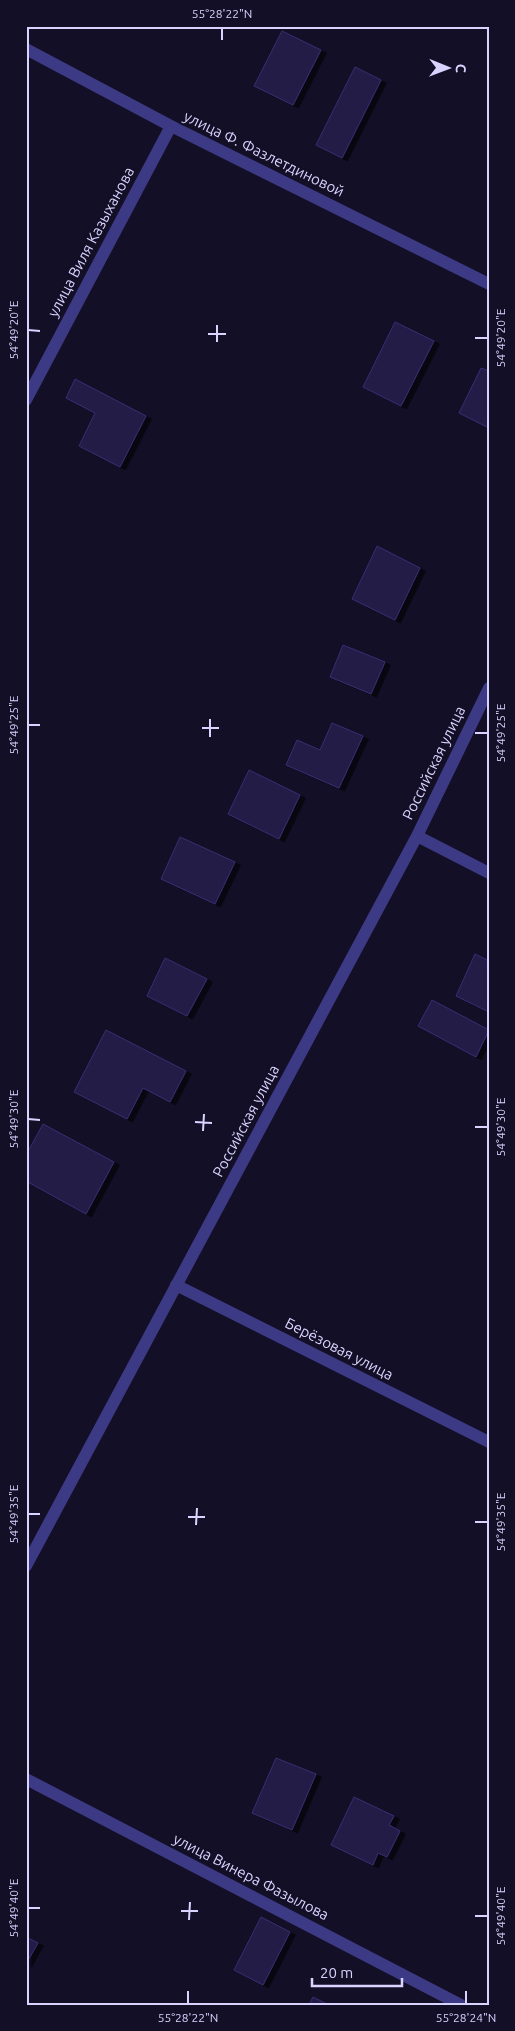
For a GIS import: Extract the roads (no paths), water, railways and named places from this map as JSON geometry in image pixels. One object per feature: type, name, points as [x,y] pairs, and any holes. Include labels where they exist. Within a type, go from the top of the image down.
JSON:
[{"type":"street","name":"улица Ф. Фазлетдиновой","points":[[26,49],[171,126],[489,284]]},
{"type":"street","name":"улица Виля Казыханова","points":[[26,400],[171,126]]},
{"type":"street","name":"Российская улица","points":[[26,1566],[418,836],[489,688]]},
{"type":"street","points":[[418,836],[489,873]]},
{"type":"street","name":"Берёзовая улица","points":[[176,1285],[489,1442]]},
{"type":"street","name":"улица Винера Фазылова","points":[[26,1779],[461,2005]]}]
